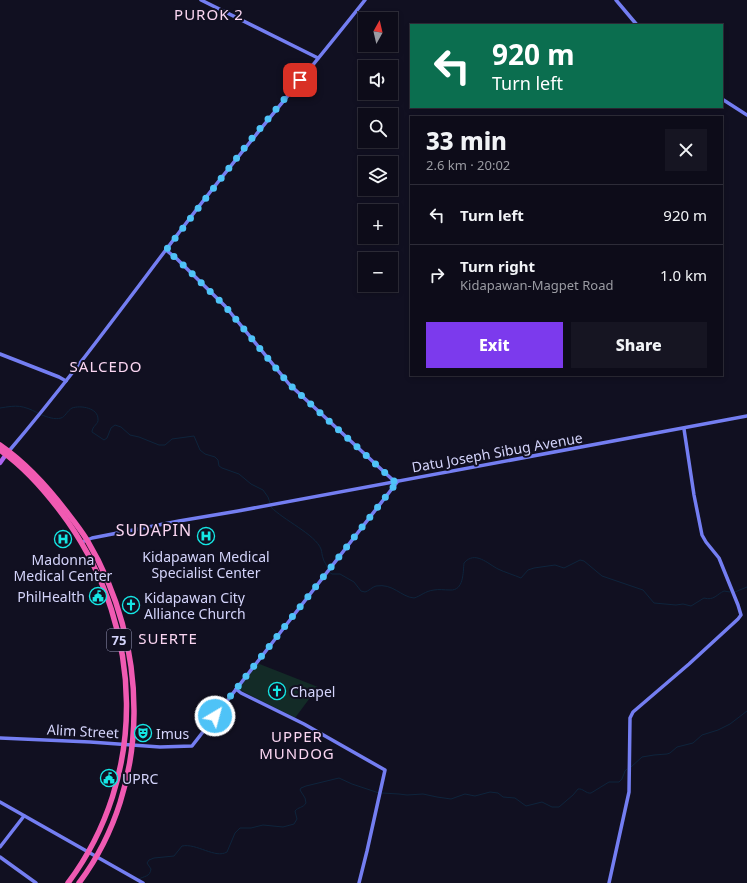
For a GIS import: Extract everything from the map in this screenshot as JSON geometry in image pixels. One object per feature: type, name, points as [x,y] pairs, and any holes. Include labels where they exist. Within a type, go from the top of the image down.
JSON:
[{"type":"highway","name":"75","points":[[0,445],[39,481],[84,541],[113,593],[128,644],[134,688],[134,717],[132,746],[126,782],[121,802],[112,826],[97,857],[79,883]]},
{"type":"highway","name":"75","points":[[0,450],[7,452]]},
{"type":"highway","name":"75","points":[[68,883],[89,853],[112,799],[124,745],[127,700],[126,677],[121,645],[107,594],[84,541]]},
{"type":"highway","points":[[112,799],[121,802]]},
{"type":"main road","points":[[0,463],[7,452]]},
{"type":"street","points":[[201,0],[318,58]]},
{"type":"street","points":[[7,452],[66,381],[269,118],[365,0]]},
{"type":"street","points":[[616,0],[636,24]]},
{"type":"street","points":[[723,100],[747,114]]},
{"type":"street","points":[[166,250],[182,263],[225,306],[289,384],[396,482],[236,689],[241,693],[316,730],[385,770],[367,851],[358,883],[365,883]]},
{"type":"street","points":[[0,354],[60,377],[66,381]]},
{"type":"street","name":"Datu Joseph Sibug Avenue","points":[[84,541],[179,521],[684,429],[747,416]]},
{"type":"street","points":[[609,883],[629,792],[630,718],[633,712],[730,627],[740,615],[738,605],[718,558],[702,535],[684,429]]},
{"type":"street","name":"Alim Street","points":[[0,738],[132,746],[189,747],[196,742],[236,689]]},
{"type":"street","points":[[0,802],[142,882]]},
{"type":"street","points":[[0,847],[24,816]]},
{"type":"street","points":[[0,857],[36,883]]},
{"type":"green space","points":[[257,663],[318,687],[295,718],[238,689]]},
{"type":"waterway","points":[[0,408],[20,406],[38,413]]},
{"type":"waterway","points":[[42,415],[59,419],[72,408],[88,408],[95,412],[98,419],[92,432],[104,440],[107,438],[111,428],[115,425],[121,427],[130,435],[159,445],[165,445],[172,439],[194,436],[200,450],[205,454],[215,457],[218,460],[219,466],[222,468],[239,474],[251,484],[263,490],[270,503]]},
{"type":"waterway","points":[[271,507],[318,543],[323,560],[328,569]]},
{"type":"waterway","points":[[329,572],[332,574],[340,574],[354,582],[361,591],[365,592],[376,586],[387,586],[414,598],[426,592],[450,590],[458,587],[462,580],[464,563],[468,559],[481,559],[498,569],[521,578],[528,570],[534,568],[555,565],[564,568],[580,560],[584,561],[602,576],[643,590],[654,603],[676,605],[683,604],[691,606],[704,598],[710,599],[724,591],[730,592]]},
{"type":"waterway","points":[[735,592],[747,587]]},
{"type":"waterway","points":[[631,767],[642,757],[667,754],[677,747],[693,743],[702,735],[730,724],[747,711]]},
{"type":"waterway","points":[[382,793],[407,795],[423,794],[451,799],[465,794],[475,796],[490,792],[498,793],[503,797],[515,798],[526,806],[542,802],[552,807],[559,807],[578,789],[591,793],[609,782],[619,782],[627,769]]},
{"type":"waterway","points":[[139,879],[149,874],[151,869],[147,863],[149,860],[174,856],[182,846],[194,847],[217,854],[222,854],[227,852],[235,833],[240,828],[251,828],[263,825],[283,827],[294,824],[297,819],[295,811],[306,803],[300,790],[306,786],[339,778],[379,793]]},
{"type":"place","name":"Kidapawan Medical Specialist Center","points":[[206,536]]},
{"type":"place","name":"Madonna Medical Center","points":[[63,539]]},
{"type":"place","name":"PhilHealth","points":[[98,596]]},
{"type":"place","name":"Kidapawan City Alliance Church","points":[[131,605]]},
{"type":"place","name":"Chapel","points":[[277,691]]},
{"type":"place","name":"Imus","points":[[143,733]]},
{"type":"place","name":"UPRC","points":[[109,778]]},
{"type":"district","name":"PUROK 2","points":[[209,14]]},
{"type":"district","name":"SALCEDO","points":[[106,366]]},
{"type":"district","name":"SUDAPIN","points":[[154,530]]},
{"type":"district","name":"SUERTE","points":[[168,638]]},
{"type":"district","name":"UPPER MUNDOG","points":[[297,744]]},
{"type":"route","points":[[215,716],[398,481],[395,482],[289,384],[220,300],[170,252],[166,250],[249,142],[300,80]]}]
